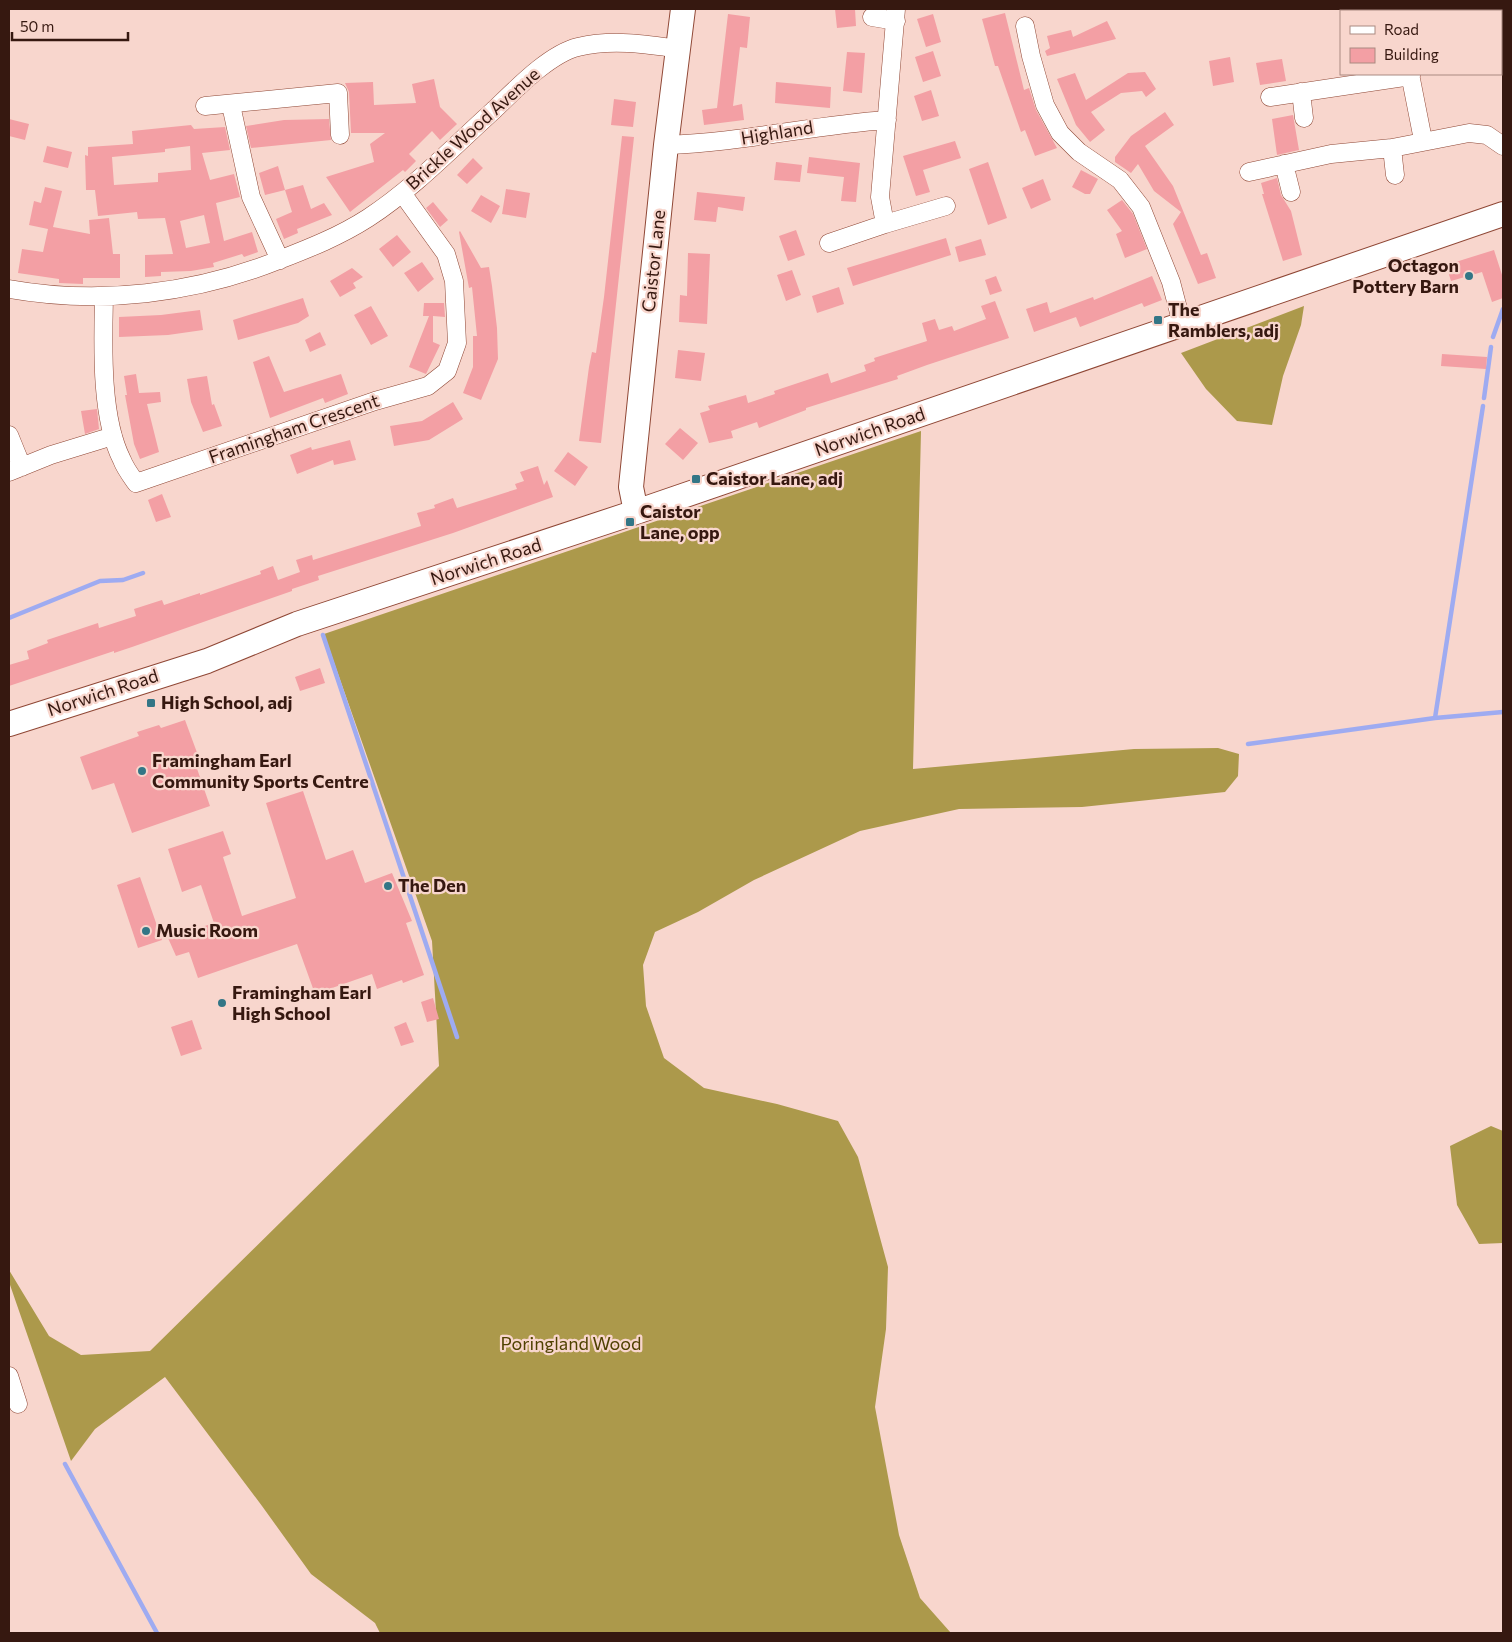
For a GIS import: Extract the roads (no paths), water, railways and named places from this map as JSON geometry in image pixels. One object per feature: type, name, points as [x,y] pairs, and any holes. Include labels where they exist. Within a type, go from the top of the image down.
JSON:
[{"type":"main road","name":"Caistor Lane","points":[[636,512],[631,487],[666,145],[683,9]]},
{"type":"main road","name":"Norwich Road","points":[[9,724],[207,661],[297,624],[636,512],[1503,214]]},
{"type":"street","points":[[872,17],[896,15],[880,197],[885,224]]},
{"type":"street","points":[[1024,26],[1045,105],[1060,133],[1079,152],[1120,180],[1142,207],[1171,282],[1182,324]]},
{"type":"street","name":"Brickle Wood Avenue","points":[[9,289],[44,295],[104,296],[168,291],[211,283],[254,271],[308,250],[367,218],[402,193],[542,66],[576,48],[615,43],[679,49]]},
{"type":"street","points":[[1270,97],[1410,75],[1423,140]]},
{"type":"street","points":[[1301,92],[1304,118]]},
{"type":"street","points":[[205,106],[231,105],[338,93],[340,135]]},
{"type":"street","points":[[231,105],[251,197],[280,260]]},
{"type":"street","name":"Highland","points":[[666,145],[703,144],[836,123],[887,120]]},
{"type":"street","points":[[1249,172],[1331,154],[1392,148],[1423,140],[1469,133],[1487,135],[1501,140]]},
{"type":"street","points":[[1392,148],[1395,175]]},
{"type":"street","points":[[1284,164],[1291,192]]},
{"type":"street","name":"Framingham Crescent","points":[[104,296],[103,366],[113,436],[122,460],[136,483],[375,402],[428,386],[447,370],[457,344],[454,281],[446,254],[402,193]]},
{"type":"street","points":[[829,243],[946,206]]},
{"type":"street","points":[[9,435],[15,469],[113,436]]},
{"type":"street","points":[[9,1376],[18,1404]]},
{"type":"waterway","points":[[1493,337],[1503,309]]},
{"type":"waterway","points":[[1484,398],[1491,347]]},
{"type":"waterway","points":[[1435,718],[1483,406]]},
{"type":"waterway","points":[[9,618],[100,581],[123,580],[143,573]]},
{"type":"waterway","points":[[323,635],[457,1037]]},
{"type":"waterway","points":[[1248,744],[1435,718],[1503,712]]},
{"type":"waterway","points":[[65,1464],[157,1633]]},
{"type":"place","name":"Octagon Pottery Barn","points":[[1469,276]]},
{"type":"place","name":"The Ramblers, adj","points":[[1158,320]]},
{"type":"place","name":"Caistor Lane, adj","points":[[696,479]]},
{"type":"place","name":"Caistor Lane, opp","points":[[630,522]]},
{"type":"place","name":"High School, adj","points":[[151,703]]},
{"type":"place","name":"Framingham Earl Community Sports Centre","points":[[142,771]]},
{"type":"place","name":"The Den","points":[[388,886]]},
{"type":"place","name":"Music Room","points":[[146,931]]},
{"type":"place","name":"Framingham Earl High School","points":[[222,1003]]},
{"type":"park label","name":"Poringland Wood","points":[[571,1344]]}]
